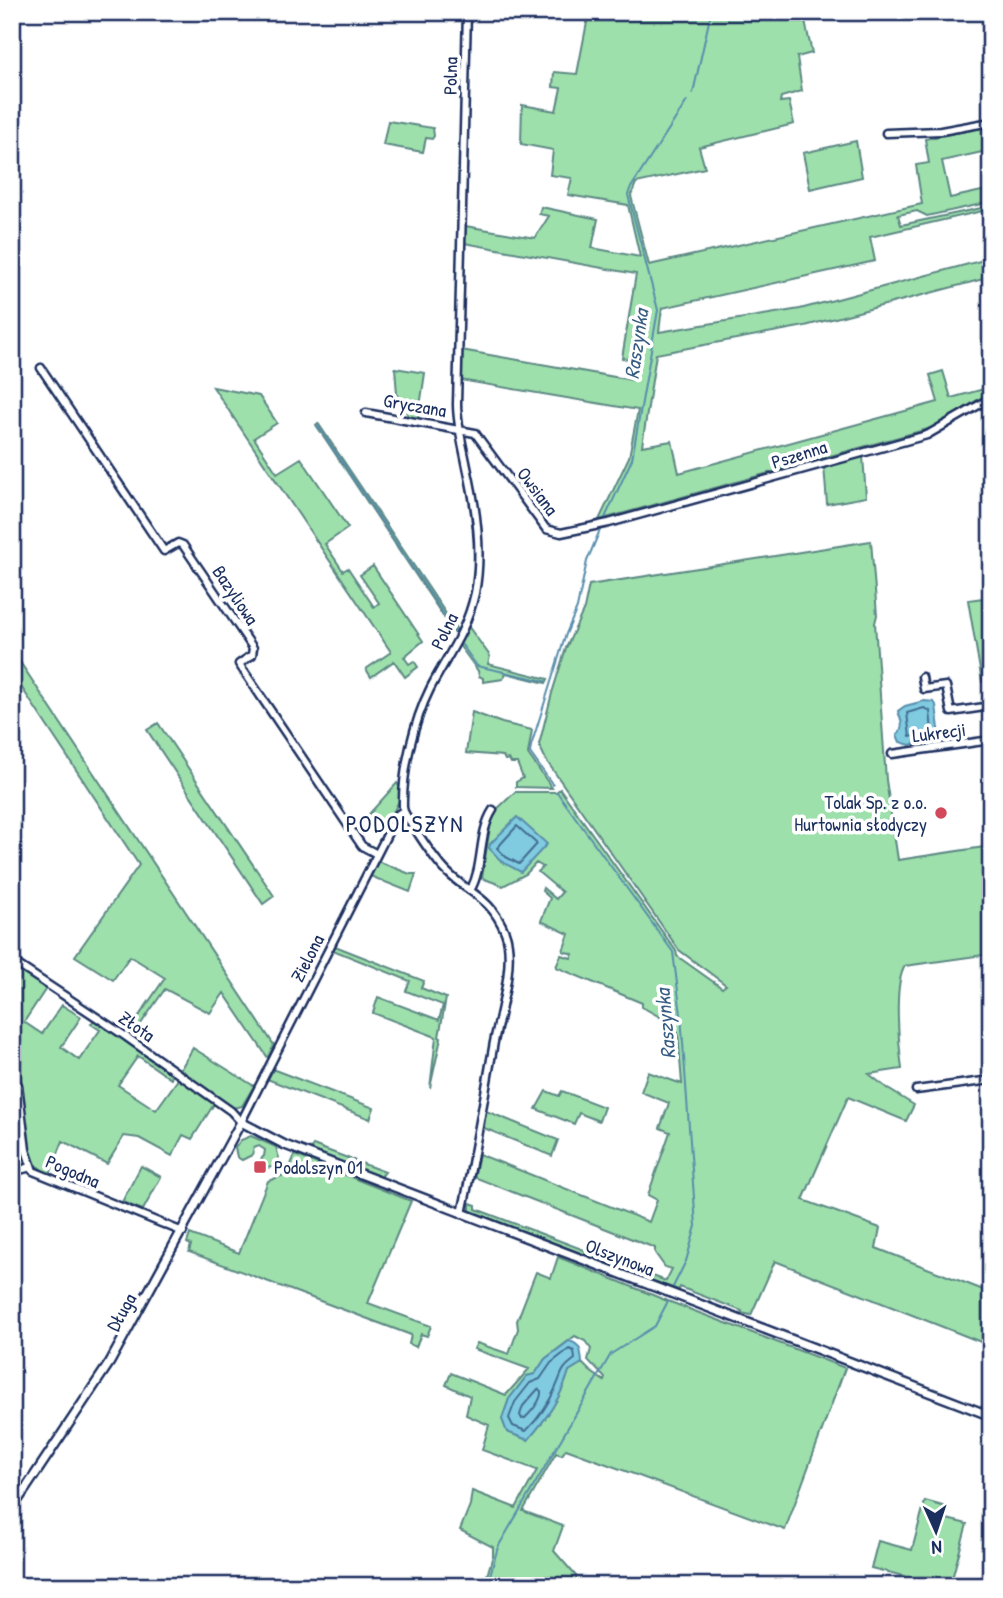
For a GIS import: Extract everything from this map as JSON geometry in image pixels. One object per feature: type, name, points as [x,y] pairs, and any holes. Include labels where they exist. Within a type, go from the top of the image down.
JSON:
[{"type":"street","name":"Polna","points":[[403,811],[407,769],[421,710],[461,637],[475,591],[478,555],[475,519],[457,415],[467,12]]},
{"type":"street","points":[[886,134],[941,131],[991,122]]},
{"type":"street","name":"Bazyliowa","points":[[41,368],[164,551],[178,543],[183,545],[253,648],[252,655],[239,664],[362,846],[377,854]]},
{"type":"street","name":"Pszenna","points":[[609,523],[928,435],[991,398]]},
{"type":"street","name":"Gryczana","points":[[366,413],[460,429]]},
{"type":"street","name":"Owsiana","points":[[460,429],[478,435],[548,530],[569,532],[609,523]]},
{"type":"street","points":[[922,677],[924,689],[946,686],[951,712],[991,706]]},
{"type":"street","name":"Lukrecji","points":[[892,754],[991,740]]},
{"type":"street","points":[[471,889],[477,879],[487,826],[493,810]]},
{"type":"street","points":[[403,811],[429,851],[448,873],[489,906],[499,920],[508,946],[501,1005],[463,1214]]},
{"type":"street","name":"Zielona","points":[[241,1122],[397,815],[403,811]]},
{"type":"street","name":"Złota","points":[[12,961],[232,1111],[241,1122]]},
{"type":"street","points":[[916,1090],[991,1080]]},
{"type":"street","name":"Pogodna","points":[[18,1085],[26,1150],[31,1167],[40,1175],[183,1232]]},
{"type":"street","name":"Olszynowa","points":[[241,1122],[285,1145],[991,1416]]},
{"type":"street","name":"Długa","points":[[13,1505],[110,1362],[241,1122]]},
{"type":"street","points":[[12,1172],[31,1167]]},
{"type":"green space","points":[[589,12],[803,12],[812,53],[797,57],[802,91],[781,97],[780,102],[789,101],[794,124],[699,147],[705,168],[636,183],[631,196],[649,265],[922,204],[916,165],[929,163],[925,139],[986,127],[991,150],[942,161],[950,198],[991,189],[991,202],[927,216],[917,211],[898,215],[901,225],[991,206],[991,209],[870,237],[875,261],[662,308],[659,332],[800,309],[991,258],[991,277],[805,326],[656,354],[642,446],[672,441],[679,473],[938,402],[930,375],[943,371],[951,398],[991,387],[991,391],[935,427],[599,520],[629,457],[638,410],[460,380],[461,350],[632,380],[633,360],[622,358],[636,274],[464,243],[465,226],[535,238],[549,216],[539,214],[541,207],[598,219],[592,248],[640,257],[628,205],[568,195],[572,178],[550,175],[553,150],[521,144],[522,105],[556,111],[561,88],[553,87],[554,72],[577,74]]},
{"type":"green space","points":[[388,121],[433,128],[434,136],[432,139],[426,138],[423,152],[383,145]]},
{"type":"green space","points":[[856,141],[862,177],[810,189],[803,153]]},
{"type":"green space","points":[[395,368],[425,373],[418,420],[410,419],[397,394]]},
{"type":"green space","points":[[213,387],[259,396],[277,423],[254,438],[277,473],[301,458],[348,528],[325,544],[343,571],[348,568],[374,607],[379,603],[360,575],[373,566],[423,641],[404,657],[409,664],[414,661],[418,667],[405,677],[394,661],[371,677],[366,669],[391,652]]},
{"type":"green space","points":[[318,423],[459,633],[457,637],[316,425]]},
{"type":"green space","points":[[863,456],[866,497],[827,504],[824,466]]},
{"type":"green space","points":[[871,541],[886,780],[898,860],[991,846],[991,954],[905,966],[901,975],[898,1000],[902,1069],[869,1074],[914,1105],[906,1121],[848,1097],[803,1200],[880,1228],[876,1248],[991,1293],[991,1346],[775,1261],[751,1315],[741,1313],[742,1311],[680,1287],[679,1290],[670,1287],[470,1211],[470,1203],[476,1205],[476,1209],[666,1281],[672,1269],[665,1267],[655,1253],[655,1248],[474,1177],[479,1154],[649,1222],[657,1200],[648,1195],[670,1132],[660,1128],[669,1103],[641,1092],[648,1072],[682,1084],[678,1033],[667,1021],[642,1007],[642,1003],[556,967],[561,955],[571,958],[573,954],[563,951],[569,934],[541,921],[550,898],[542,891],[543,888],[556,899],[562,892],[538,872],[543,867],[536,863],[526,874],[503,886],[482,878],[492,814],[515,792],[556,792],[560,789],[677,956],[722,988],[726,985],[679,950],[546,760],[539,745],[566,648],[584,609],[589,585]]},
{"type":"green space","points":[[991,597],[991,681],[982,682],[968,600]]},
{"type":"green space","points":[[468,626],[490,656],[488,664],[548,679],[546,683],[506,673],[503,679],[483,682],[483,678],[459,645]]},
{"type":"green space","points":[[12,650],[274,1045],[268,1058],[224,993],[210,1013],[165,989],[136,1031],[140,1040],[128,1032],[165,978],[130,956],[113,980],[75,956],[139,865],[12,673]]},
{"type":"green space","points":[[472,712],[532,730],[528,754],[552,788],[516,787],[516,782],[523,778],[517,763],[505,760],[503,756],[466,753]]},
{"type":"green space","points":[[158,723],[274,896],[263,904],[147,730]]},
{"type":"green space","points":[[397,783],[401,789],[400,799],[382,835],[369,814]]},
{"type":"green space","points":[[377,861],[416,874],[410,892],[370,876]]},
{"type":"green space","points":[[335,946],[424,981],[421,988],[446,998],[430,1088],[436,1037],[373,1013],[378,997],[439,1020],[443,1005],[406,991],[410,981],[333,950]]},
{"type":"green space","points":[[20,969],[47,987],[24,1022],[42,1034],[62,1005],[81,1017],[61,1047],[79,1060],[100,1030],[91,1024],[95,1019],[172,1075],[171,1079],[138,1056],[118,1085],[156,1110],[179,1078],[214,1104],[192,1139],[183,1135],[172,1156],[139,1138],[124,1136],[107,1164],[63,1141],[50,1174],[39,1168],[26,1135],[13,1024],[12,990]]},
{"type":"green space","points":[[193,1048],[254,1086],[242,1106],[233,1108],[180,1070]]},
{"type":"green space","points":[[272,1069],[374,1108],[370,1119],[267,1079]]},
{"type":"green space","points":[[546,1091],[559,1096],[562,1091],[604,1107],[599,1121],[579,1113],[574,1124],[536,1109]]},
{"type":"green space","points":[[486,1111],[558,1140],[552,1156],[484,1128]]},
{"type":"green space","points":[[251,1136],[276,1147],[279,1158],[273,1167],[265,1168],[261,1159],[265,1150],[259,1146],[254,1148],[252,1155],[242,1160],[237,1157],[235,1148],[241,1140]]},
{"type":"green space","points":[[313,1145],[385,1172],[380,1178],[310,1151]]},
{"type":"green space","points":[[295,1155],[411,1201],[368,1303],[431,1326],[427,1336],[421,1334],[416,1347],[409,1344],[411,1335],[189,1252],[191,1245],[187,1243],[190,1234],[239,1253],[268,1181],[287,1174]]},
{"type":"green space","points":[[141,1166],[161,1177],[143,1210],[122,1202]]},
{"type":"green space","points":[[558,1257],[845,1368],[785,1530],[566,1449],[562,1455],[556,1453],[523,1511],[563,1526],[554,1551],[576,1576],[578,1586],[484,1586],[493,1547],[460,1530],[470,1505],[472,1491],[516,1508],[537,1470],[482,1450],[489,1425],[466,1415],[470,1396],[446,1385],[451,1373],[506,1395],[529,1369],[474,1349],[477,1343],[509,1354],[518,1329],[517,1321],[536,1272],[551,1278]],"holes":[[[575,1336],[585,1341],[591,1349],[588,1360],[605,1378],[604,1381],[582,1363],[569,1371],[552,1408],[528,1440],[507,1432],[502,1419],[509,1399],[527,1376],[535,1374],[545,1359]]]},
{"type":"green space","points":[[925,1501],[946,1507],[943,1518],[967,1524],[950,1586],[902,1586],[904,1576],[871,1568],[878,1541],[912,1550]]},
{"type":"water","points":[[924,701],[934,702],[936,705],[940,737],[910,745],[900,742],[897,735],[902,723],[898,711],[905,706]]},
{"type":"water","points":[[517,817],[547,844],[521,872],[502,862],[489,848]]},
{"type":"water","points":[[569,1341],[580,1349],[582,1363],[569,1371],[547,1416],[528,1440],[507,1432],[502,1419],[509,1399],[527,1376],[535,1374],[545,1359]]},
{"type":"waterway","name":"Raszynka","points":[[693,93],[711,12]]},
{"type":"waterway","name":"Raszynka","points":[[604,520],[632,459],[658,310],[628,195],[687,101]]},
{"type":"waterway","points":[[318,426],[457,634]]},
{"type":"waterway","name":"Raszynka","points":[[553,785],[530,753],[531,746],[566,634],[577,608],[587,561],[600,530]]},
{"type":"waterway","points":[[462,645],[477,666],[545,681]]},
{"type":"waterway","name":"Raszynka","points":[[557,792],[673,952],[681,1015],[696,1226],[686,1261],[673,1287]]},
{"type":"waterway","name":"Raszynka","points":[[487,1586],[498,1547],[611,1354],[655,1326],[668,1301]]},
{"type":"place","name":"Tolak Sp. z o.o. Hurtownia słodyczy","points":[[941,813]]},
{"type":"place","name":"Podolszyn 01","points":[[260,1167]]},
{"type":"district","name":"PODOLSZYN","points":[[405,823]]}]
